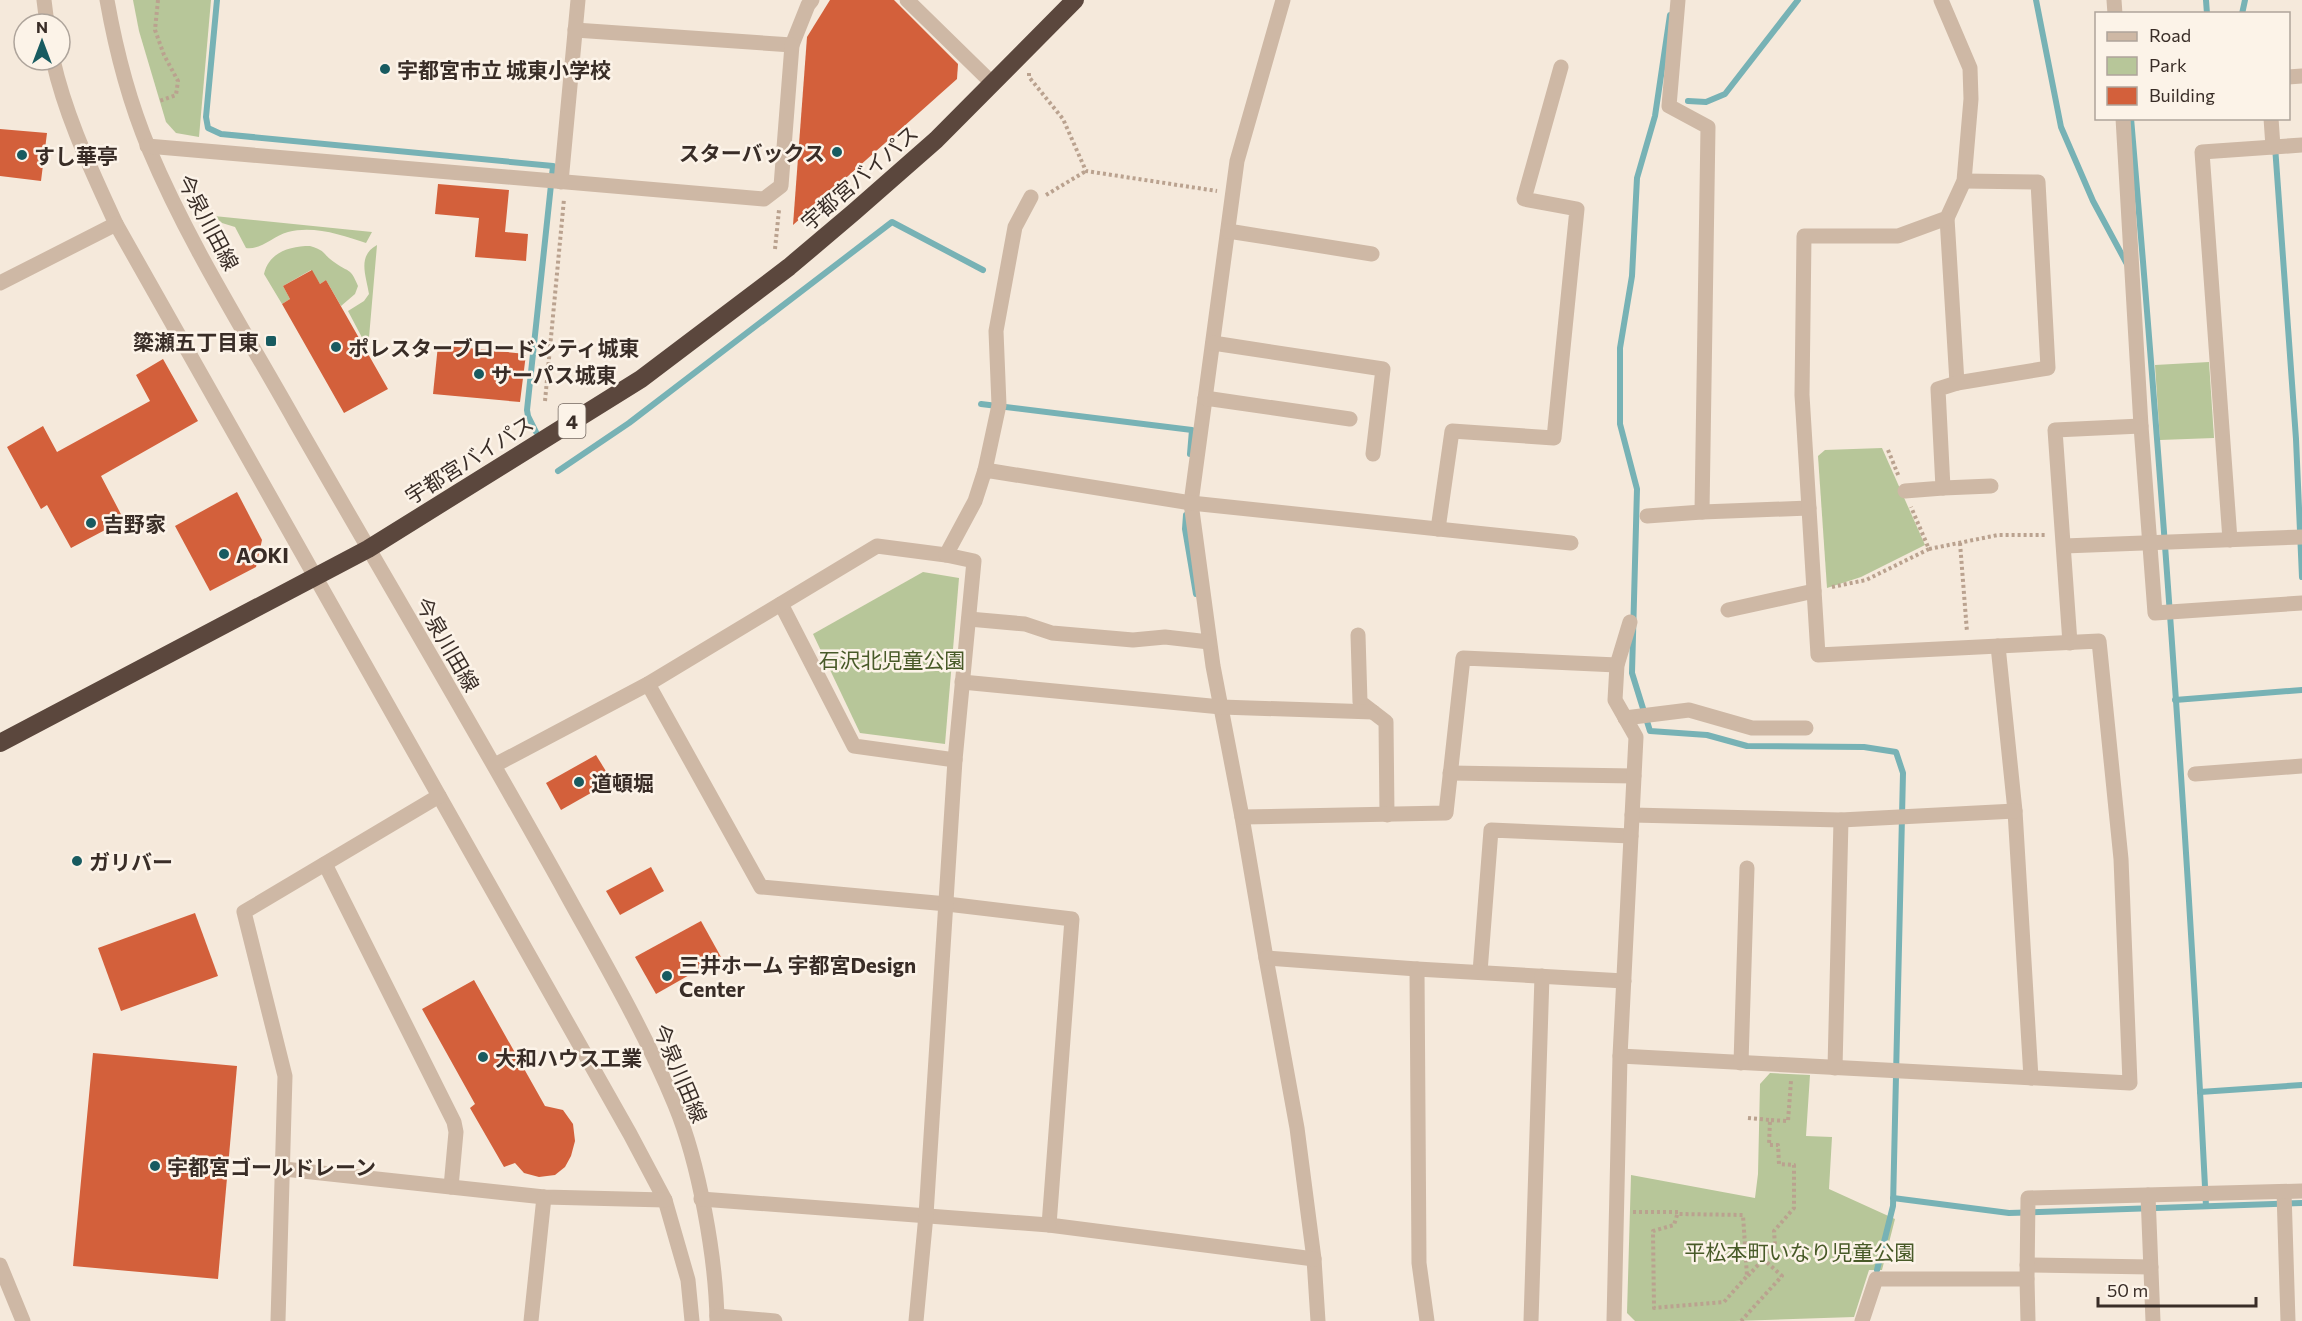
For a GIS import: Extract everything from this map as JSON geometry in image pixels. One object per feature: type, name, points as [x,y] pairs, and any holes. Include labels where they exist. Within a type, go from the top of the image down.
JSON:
[{"type":"highway","name":"宇都宮バイパス","points":[[0,743],[368,549],[641,379],[716,323],[854,213],[936,140],[1075,0]]},
{"type":"street","name":"今泉川田線","points":[[107,0],[115,44],[131,99],[147,146],[177,211],[368,549],[495,765],[631,1010],[654,1057],[676,1107],[690,1150],[711,1258],[717,1318]]},
{"type":"street","points":[[563,182],[578,0]]},
{"type":"street","points":[[147,146],[764,199],[781,186],[792,45],[812,0]]},
{"type":"street","points":[[907,0],[993,84]]},
{"type":"street","points":[[1283,0],[1237,160],[1191,503],[1209,642],[1297,1128],[1314,1259],[1317,1321]]},
{"type":"street","points":[[1678,0],[1669,106],[1708,127],[1702,512]]},
{"type":"street","points":[[1941,0],[1970,68],[1971,99],[1964,181],[1947,218],[1957,383]]},
{"type":"street","points":[[575,30],[792,45]]},
{"type":"street","points":[[1438,529],[1452,431],[1554,438],[1577,209],[1524,199],[1561,67]]},
{"type":"street","points":[[56,72],[79,142],[116,224],[665,1200],[688,1280],[692,1321]]},
{"type":"street","points":[[2123,120],[2141,426],[2155,613],[2302,603]]},
{"type":"street","points":[[2271,120],[2273,147]]},
{"type":"street","points":[[2230,540],[2202,152],[2302,146]]},
{"type":"street","points":[[1943,488],[1938,389],[1957,383],[2048,368],[2038,183],[1964,181]]},
{"type":"street","points":[[946,555],[975,501],[985,470],[999,405],[996,332],[1015,228],[1031,197]]},
{"type":"street","points":[[1620,1056],[2130,1083],[2121,859],[2099,641],[1818,655],[1802,395],[1804,236],[1898,236],[1947,218]]},
{"type":"street","points":[[0,283],[116,224]]},
{"type":"street","points":[[1227,231],[1372,254]]},
{"type":"street","points":[[1213,343],[1383,369],[1373,454]]},
{"type":"street","points":[[1205,398],[1350,419]]},
{"type":"street","points":[[2070,643],[2055,430],[2141,426]]},
{"type":"street","points":[[985,470],[1191,503],[1571,543]]},
{"type":"street","points":[[1905,491],[1991,486]]},
{"type":"street","points":[[1647,516],[1809,508]]},
{"type":"street","points":[[2064,541],[2149,543],[2302,537]]},
{"type":"street","points":[[495,765],[648,684],[877,546],[974,561],[955,760],[926,1215],[916,1321]]},
{"type":"street","points":[[1728,610],[1814,591]]},
{"type":"street","points":[[781,604],[854,746],[955,760]]},
{"type":"street","points":[[969,619],[1025,624],[1052,633],[1134,640],[1165,637],[1209,642]]},
{"type":"street","points":[[1614,1321],[1620,1056],[1636,737],[1615,700],[1617,665],[1630,622]]},
{"type":"street","points":[[1358,635],[1360,702],[1386,722],[1387,815]]},
{"type":"street","points":[[1998,646],[2015,811],[2031,1078]]},
{"type":"street","points":[[1242,817],[1446,813],[1463,658],[1617,665]]},
{"type":"street","points":[[962,682],[1221,707],[1373,712]]},
{"type":"street","points":[[648,684],[761,887],[947,904],[1072,919],[1049,1225]]},
{"type":"street","points":[[1625,718],[1689,710],[1752,728],[1806,728]]},
{"type":"street","points":[[2196,774],[2302,766]]},
{"type":"street","points":[[1450,773],[1634,776]]},
{"type":"street","points":[[278,1321],[285,1076],[244,912],[439,796]]},
{"type":"street","points":[[1632,815],[1841,820],[2015,811]]},
{"type":"street","points":[[1835,1068],[1841,820]]},
{"type":"street","points":[[1480,972],[1491,830],[1631,836]]},
{"type":"street","points":[[325,864],[454,1122],[456,1132],[451,1187]]},
{"type":"street","points":[[1742,1063],[1747,868]]},
{"type":"street","points":[[1266,958],[1624,981]]},
{"type":"street","points":[[1417,969],[1419,1263],[1427,1321]]},
{"type":"street","points":[[1531,1321],[1542,976]]},
{"type":"street","points":[[284,1169],[544,1197],[665,1200]]},
{"type":"street","points":[[2028,1321],[2028,1198],[2302,1191]]},
{"type":"street","points":[[2284,1192],[2288,1321]]},
{"type":"street","points":[[2148,1195],[2153,1321]]},
{"type":"street","points":[[531,1321],[544,1197]]},
{"type":"street","points":[[701,1199],[1049,1225],[1314,1259]]},
{"type":"street","points":[[0,1265],[23,1321]]},
{"type":"street","points":[[1862,1321],[1876,1279],[2151,1267]]},
{"type":"street","points":[[717,1318],[775,1321]]},
{"type":"path","points":[[158,0],[155,30],[164,55],[178,81],[176,95],[159,100]]},
{"type":"path","points":[[1029,48],[1029,78],[1063,119],[1086,171]]},
{"type":"path","points":[[1031,197],[1045,196],[1086,171],[1233,193]]},
{"type":"path","points":[[545,401],[563,182]]},
{"type":"path","points":[[776,249],[781,186]]},
{"type":"path","points":[[1888,450],[1929,549]]},
{"type":"path","points":[[1814,591],[1866,580],[1929,549],[1998,535],[2064,541]]},
{"type":"path","points":[[1960,543],[1968,648]]},
{"type":"path","points":[[1748,1118],[1788,1121],[1792,1065]]},
{"type":"path","points":[[1678,1214],[1674,1225],[1653,1231],[1654,1308],[1724,1302],[1775,1246],[1774,1231],[1794,1208],[1794,1165],[1779,1164],[1778,1145],[1769,1145],[1770,1120]]},
{"type":"path","points":[[1617,1212],[1743,1215],[1747,1276]]},
{"type":"path","points":[[1741,1321],[1782,1276],[1763,1259]]},
{"type":"green space","points":[[133,0],[211,0],[199,137],[176,133],[166,122],[139,31]]},
{"type":"green space","points":[[214,216],[372,232],[366,243],[318,230],[298,230],[283,234],[257,247],[246,248],[235,227],[222,223]]},
{"type":"green space","points":[[377,245],[368,349],[348,311],[364,301],[369,294],[364,266],[367,255]]},
{"type":"green space","points":[[310,246],[322,251],[353,275],[358,286],[355,294],[341,306],[326,280],[320,284],[311,270],[283,286],[290,299],[282,304],[264,274],[270,260],[275,255],[295,247]]},
{"type":"green space","points":[[2209,362],[2214,438],[2160,440],[2155,365]]},
{"type":"green space","points":[[1882,448],[1925,545],[1861,577],[1827,588],[1818,456],[1825,450]]},
{"type":"green space","name":"石沢北児童公園","points":[[923,572],[959,578],[945,744],[860,733],[813,634]]},
{"type":"green space","name":"平松本町いなり児童公園","points":[[1770,1073],[1810,1075],[1806,1136],[1832,1137],[1829,1189],[1895,1219],[1882,1270],[1869,1270],[1854,1317],[1734,1321],[1635,1321],[1627,1313],[1631,1175],[1755,1198],[1758,1174],[1760,1084]]},
{"type":"building","name":"スターバックス","points":[[830,0],[894,0],[958,64],[957,79],[793,225],[807,37]]},
{"type":"building","name":"すし華亭","points":[[0,129],[47,133],[41,181],[0,176]]},
{"type":"building","points":[[438,184],[509,190],[505,232],[528,234],[526,261],[475,257],[479,218],[435,214]]},
{"type":"building","name":"ポレスターブロードシティ城東","points":[[312,270],[320,284],[326,280],[388,389],[344,413],[282,304],[290,299],[283,286]]},
{"type":"building","name":"サーパス城東","points":[[438,345],[526,354],[520,402],[433,394]]},
{"type":"building","points":[[163,359],[198,421],[101,476],[124,520],[71,548],[47,505],[41,509],[7,447],[43,426],[57,452],[150,401],[136,375]]},
{"type":"building","name":"AOKI","points":[[237,492],[262,540],[256,567],[210,591],[175,526]]},
{"type":"building","name":"道頓堀","points":[[596,755],[612,781],[561,810],[546,783]]},
{"type":"building","points":[[651,867],[664,891],[620,915],[606,891]]},
{"type":"building","points":[[195,913],[218,976],[121,1011],[98,948]]},
{"type":"building","name":"三井ホーム 宇都宮Design Center","points":[[701,921],[721,957],[656,994],[635,957]]},
{"type":"building","name":"大和ハウス工業","points":[[474,980],[545,1106],[563,1110],[573,1124],[575,1141],[571,1156],[565,1167],[555,1175],[539,1177],[524,1173],[515,1163],[504,1167],[470,1108],[475,1104],[422,1009]]},
{"type":"building","name":"宇都宮ゴールドレーン","points":[[93,1053],[237,1066],[218,1279],[73,1266]]},
{"type":"waterway","points":[[217,0],[206,117],[208,128],[221,134],[553,166],[527,410],[536,432]]},
{"type":"waterway","points":[[1688,101],[1706,102],[1725,94],[1798,0]]},
{"type":"waterway","points":[[2036,0],[2061,127],[2093,201],[2128,266]]},
{"type":"waterway","points":[[2206,0],[2207,12]]},
{"type":"waterway","points":[[2242,12],[2245,0]]},
{"type":"waterway","points":[[1670,15],[1655,116],[1637,178],[1632,276],[1620,348],[1620,424],[1637,489],[1632,673],[1650,731],[1707,735],[1747,746],[1864,747],[1896,752],[1903,773],[1893,1206],[1877,1270]]},
{"type":"waterway","points":[[2131,120],[2173,662],[2206,1206]]},
{"type":"waterway","points":[[2275,146],[2296,439],[2302,577]]},
{"type":"waterway","points":[[558,471],[629,423],[892,222],[983,270]]},
{"type":"waterway","points":[[981,404],[1192,430],[1190,454]]},
{"type":"waterway","points":[[1186,515],[1185,529],[1196,594]]},
{"type":"waterway","points":[[2175,700],[2302,690]]},
{"type":"waterway","points":[[2200,1092],[2302,1085]]},
{"type":"waterway","points":[[1893,1198],[2009,1213],[2302,1203]]},
{"type":"place","name":"宇都宮市立 城東小学校","points":[[385,69]]},
{"type":"place","name":"スターバックス","points":[[837,152]]},
{"type":"place","name":"すし華亭","points":[[22,155]]},
{"type":"place","name":"簗瀬五丁目東","points":[[271,341]]},
{"type":"place","name":"ポレスターブロードシティ城東","points":[[336,347]]},
{"type":"place","name":"サーパス城東","points":[[479,374]]},
{"type":"place","name":"吉野家","points":[[91,523]]},
{"type":"place","name":"AOKI","points":[[224,554]]},
{"type":"place","name":"道頓堀","points":[[579,782]]},
{"type":"place","name":"ガリバー","points":[[77,861]]},
{"type":"place","name":"三井ホーム 宇都宮Design Center","points":[[667,976]]},
{"type":"place","name":"大和ハウス工業","points":[[483,1057]]},
{"type":"place","name":"宇都宮ゴールドレーン","points":[[155,1166]]}]
